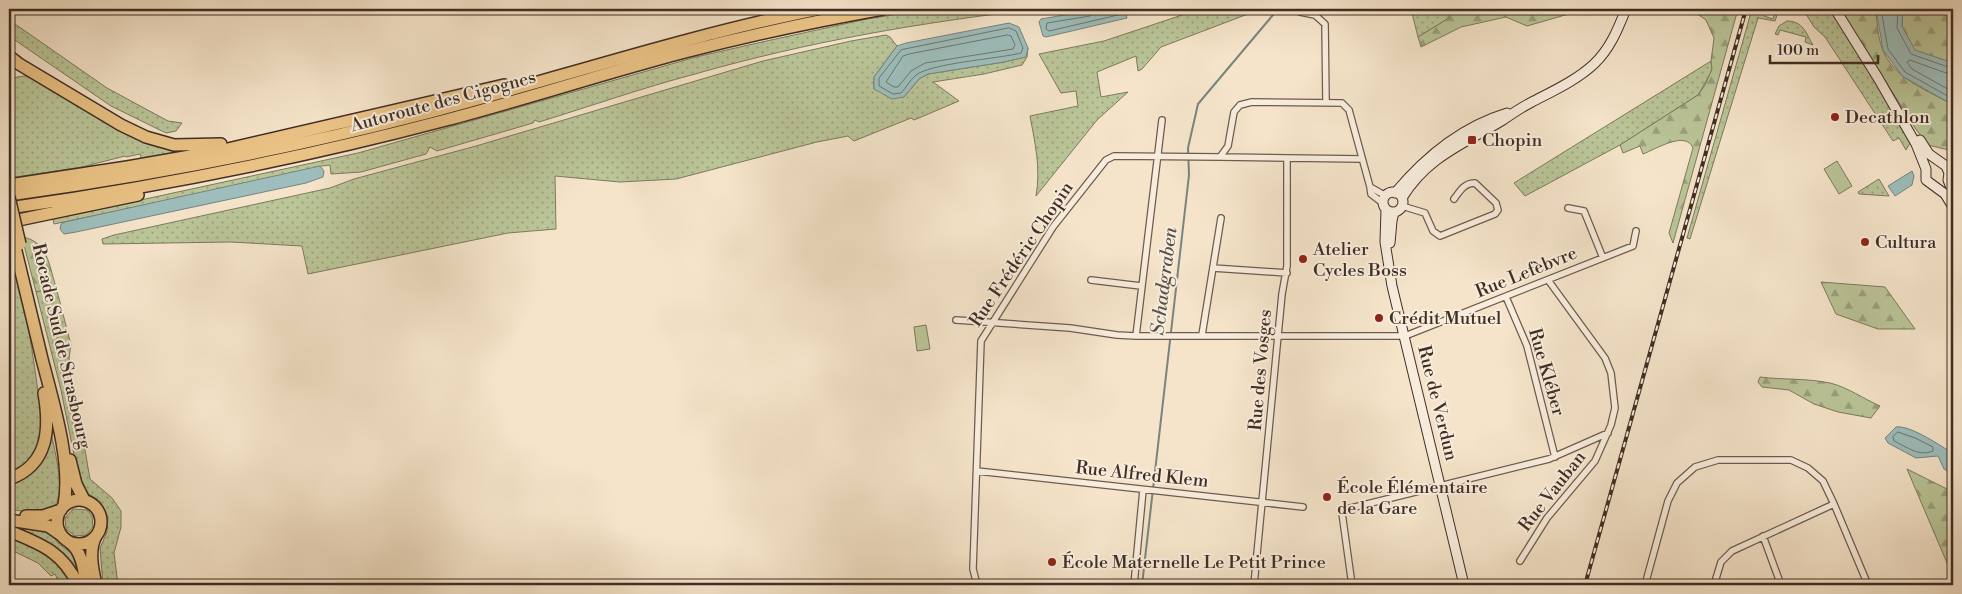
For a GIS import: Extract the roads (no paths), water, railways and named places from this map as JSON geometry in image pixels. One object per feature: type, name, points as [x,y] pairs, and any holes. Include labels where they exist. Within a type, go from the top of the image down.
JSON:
[{"type":"highway","name":"Autoroute des Cigognes","points":[[9,196],[215,162],[378,126],[708,34],[819,9]]},
{"type":"highway","name":"Autoroute des Cigognes","points":[[9,208],[78,198],[248,167],[445,120],[717,44],[806,23],[883,9]]},
{"type":"highway","points":[[9,56],[19,64],[121,125],[161,143],[189,146],[219,144],[306,131]]},
{"type":"highway","points":[[9,185],[181,158],[306,131],[544,75],[601,64]]},
{"type":"highway","points":[[9,222],[208,180],[248,167]]},
{"type":"highway","name":"Rocade Sud de Strasbourg","points":[[9,196],[31,316],[57,417],[65,465],[66,491],[62,508]]},
{"type":"highway","name":"Rocade Sud de Strasbourg","points":[[9,222],[17,244],[50,367],[73,475],[84,500]]},
{"type":"highway","points":[[9,479],[26,470],[36,459],[47,433],[46,403],[31,316]]},
{"type":"highway","points":[[9,514],[43,516],[77,500],[91,503],[100,514],[101,527],[96,536],[92,552],[96,585]]},
{"type":"highway","points":[[62,508],[57,522],[65,538],[81,544],[92,540],[96,536]]},
{"type":"highway","points":[[9,520],[48,526],[74,545],[80,557],[86,585]]},
{"type":"highway","points":[[9,531],[40,544],[61,558],[68,565],[78,585]]},
{"type":"main road","points":[[1393,203],[1416,168],[1446,144],[1498,115],[1536,100],[1576,77],[1594,64],[1617,32],[1626,9]]},
{"type":"main road","points":[[1835,9],[1916,144],[1926,169],[1926,180],[1945,194],[1953,207]]},
{"type":"main road","points":[[1894,106],[1929,154],[1948,170],[1948,180],[1953,193]]},
{"type":"main road","points":[[1926,169],[1932,163],[1940,162]]},
{"type":"main road","points":[[1936,186],[1943,185],[1948,180]]},
{"type":"main road","name":"Rue de Verdun","points":[[1393,203],[1385,242],[1392,286],[1464,585]]},
{"type":"street","points":[[1300,12],[1322,19],[1326,28],[1326,102]]},
{"type":"street","points":[[1220,157],[1228,146],[1234,112],[1240,105],[1252,102],[1342,103],[1349,110],[1370,187],[1393,203],[1425,213],[1433,231],[1440,236],[1495,214],[1498,210],[1496,203],[1475,183],[1463,187],[1454,199]]},
{"type":"street","points":[[1136,336],[1162,120]]},
{"type":"street","name":"Rue Frédéric Chopin","points":[[977,585],[973,569],[981,341],[1053,227],[1106,160],[1114,156],[1362,159]]},
{"type":"street","name":"Rue des Vosges","points":[[1254,585],[1282,294],[1287,273],[1287,158]]},
{"type":"street","name":"Rue Lefèbvre","points":[[1568,208],[1584,211],[1603,258]]},
{"type":"street","points":[[1202,335],[1221,218]]},
{"type":"street","name":"Rue Lefèbvre","points":[[1405,336],[1633,246],[1636,231]]},
{"type":"street","points":[[1213,268],[1287,273]]},
{"type":"street","points":[[1091,280],[1141,286]]},
{"type":"street","name":"Rue Vauban","points":[[1520,561],[1547,518],[1595,461],[1608,433],[1616,408],[1609,366],[1605,358],[1548,280]]},
{"type":"street","name":"Rue Kléber","points":[[1506,297],[1527,346],[1555,457]]},
{"type":"street","points":[[956,320],[1136,336],[1405,336]]},
{"type":"street","points":[[1352,585],[1342,513],[1346,509],[1555,457],[1608,433]]},
{"type":"street","points":[[1645,585],[1668,501],[1677,483],[1695,467],[1718,460],[1790,460],[1808,468],[1823,481],[1868,585]]},
{"type":"street","name":"Rue Alfred Klem","points":[[977,471],[1303,506]]},
{"type":"street","points":[[1134,585],[1143,490]]},
{"type":"street","points":[[1714,585],[1721,562],[1732,550],[1834,504]]},
{"type":"street","points":[[1763,536],[1781,585]]},
{"type":"water","points":[[1100,9],[1125,9],[1127,18],[1046,37],[1043,36],[1039,22],[1041,19]]},
{"type":"water","points":[[1876,9],[1903,9],[1902,26],[1915,50],[1950,62],[1953,59],[1953,105],[1902,76],[1883,50]]},
{"type":"water","points":[[1009,23],[1019,27],[1028,48],[1026,57],[928,74],[919,79],[904,97],[892,99],[874,89],[874,77],[897,46]]},
{"type":"water","points":[[320,166],[324,171],[323,177],[306,183],[76,232],[64,234],[60,229],[61,224],[65,222]]},
{"type":"water","points":[[1912,171],[1914,176],[1912,185],[1895,196],[1888,186]]},
{"type":"water","points":[[1896,427],[1909,429],[1953,453],[1953,474],[1944,469],[1938,456],[1916,458],[1888,443],[1885,438]]},
{"type":"waterway","name":"Schadgraben","points":[[1142,585],[1189,175],[1188,148],[1198,104],[1278,9]]},
{"type":"railway","points":[[1585,585],[1746,9]]},
{"type":"place","name":"Decathlon","points":[[1835,117]]},
{"type":"place","name":"Chopin","points":[[1472,140]]},
{"type":"place","name":"Cultura","points":[[1865,242]]},
{"type":"place","name":"Atelier Cycles Boss","points":[[1303,259]]},
{"type":"place","name":"Crédit Mutuel","points":[[1379,318]]},
{"type":"place","name":"École Élémentaire de la Gare","points":[[1327,497]]},
{"type":"place","name":"École Maternelle Le Petit Prince","points":[[1052,562]]}]
